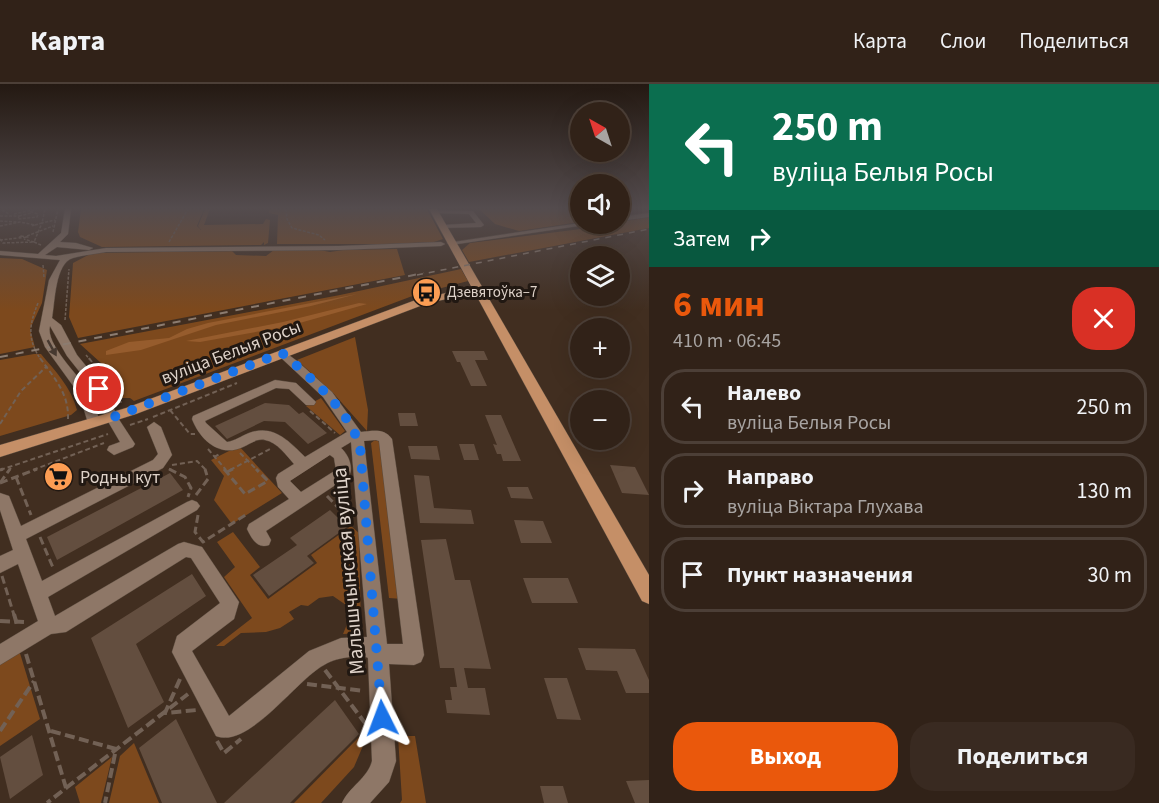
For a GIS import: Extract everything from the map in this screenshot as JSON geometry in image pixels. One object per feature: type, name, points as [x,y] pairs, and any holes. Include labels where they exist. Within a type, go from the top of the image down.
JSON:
[{"type":"main road","points":[[451,243],[649,594]]},
{"type":"main road","name":"вуліца Белыя Росы","points":[[0,451],[111,418],[425,300],[477,290]]},
{"type":"street","points":[[51,243],[41,253],[48,262],[48,319],[44,331],[50,347],[85,394],[94,423]]},
{"type":"street","points":[[48,262],[79,250],[73,243]]},
{"type":"street","points":[[10,253],[48,262],[70,255],[106,250],[330,248],[441,244]]},
{"type":"street","points":[[0,253],[46,246],[76,245],[106,250]]},
{"type":"street","points":[[48,319],[57,327],[72,356],[99,389],[111,418],[128,444],[114,450]]},
{"type":"street","name":"Малышчынская вуліца","points":[[282,353],[325,393],[347,440],[360,446],[378,653],[384,761],[381,774],[354,803]]},
{"type":"street","points":[[304,465],[276,438],[255,435],[230,447],[202,438],[198,422],[201,416],[275,384],[292,386],[310,402]]},
{"type":"street","points":[[0,565],[20,545],[158,464],[165,455],[154,427]]},
{"type":"street","points":[[0,655],[50,625],[59,625],[184,549],[196,552],[230,602],[227,612],[184,643],[183,652],[224,728],[236,726],[316,658],[341,648],[366,646],[378,653],[414,655],[385,439],[378,435],[347,440],[283,478],[283,483],[299,501]]},
{"type":"street","points":[[263,540],[255,530],[344,472],[341,456],[347,440]]},
{"type":"street","points":[[0,499],[4,500],[50,625]]},
{"type":"street","points":[[37,593],[189,503]]},
{"type":"path","points":[[37,243],[46,246]]},
{"type":"path","points":[[164,249],[168,243]]},
{"type":"path","points":[[325,243],[330,248]]},
{"type":"path","points":[[48,262],[69,262],[64,318],[67,326]]},
{"type":"path","points":[[81,350],[101,374]]},
{"type":"path","points":[[0,424],[21,392],[47,366]]},
{"type":"path","points":[[112,390],[119,402],[127,402]]},
{"type":"path","points":[[310,402],[303,405],[347,440]]},
{"type":"path","points":[[170,410],[190,434],[202,438],[214,457],[246,494],[268,481],[236,449]]},
{"type":"path","points":[[190,434],[202,438]]},
{"type":"path","points":[[0,483],[102,443],[110,445],[114,450]]},
{"type":"path","points":[[227,472],[276,446]]},
{"type":"path","points":[[214,457],[224,452]]},
{"type":"path","points":[[189,503],[208,479],[205,467],[197,461],[163,468],[176,471],[185,477],[191,488],[189,503],[198,514],[195,532],[203,542],[247,514]]},
{"type":"path","points":[[0,483],[12,467]]},
{"type":"path","points":[[16,477],[34,522]]},
{"type":"path","points":[[320,488],[352,522]]},
{"type":"path","points":[[38,532],[58,581]]},
{"type":"path","points":[[0,578],[2,576],[66,788]]},
{"type":"path","points":[[316,658],[369,728]]},
{"type":"path","points":[[165,713],[181,676]]},
{"type":"path","points":[[0,731],[34,681]]},
{"type":"path","points":[[47,803],[116,748],[165,713],[199,684]]},
{"type":"path","points":[[165,713],[200,710]]},
{"type":"path","points":[[50,731],[116,748]]},
{"type":"path","points":[[105,803],[116,748]]},
{"type":"shaded area","points":[[92,243],[263,243],[261,245],[102,247]]},
{"type":"shaded area","points":[[277,243],[422,243],[391,244]]},
{"type":"shaded area","points":[[474,243],[572,243],[469,262],[462,250]]},
{"type":"shaded area","points":[[397,249],[405,275],[78,338],[69,317],[73,263],[92,253],[232,251],[236,255],[266,256],[274,250],[330,252]]},
{"type":"shaded area","points":[[0,258],[22,259],[47,270],[42,303],[30,329],[35,347],[0,354]]},
{"type":"shaded area","points":[[461,269],[468,281],[415,295],[134,401],[130,398],[121,398],[101,363],[80,344],[340,295]]},
{"type":"shaded area","points":[[357,294],[311,306],[216,325],[141,350],[106,355],[106,351],[129,342],[169,338],[187,329],[208,323]]},
{"type":"shaded area","points":[[359,303],[367,304],[289,326],[200,342],[186,341],[283,322]]},
{"type":"shaded area","points":[[355,337],[368,410],[367,431],[334,394],[297,360]]},
{"type":"shaded area","points":[[41,354],[67,387],[77,410],[71,415],[0,436],[0,360]]},
{"type":"shaded area","points":[[321,398],[345,431],[340,435],[306,406]]},
{"type":"shaded area","points":[[375,440],[383,443],[403,599],[389,598],[371,443]]},
{"type":"shaded area","points":[[239,446],[282,493],[232,524],[214,500],[224,476],[211,460]]},
{"type":"shaded area","points":[[351,526],[359,533],[361,633],[343,634],[350,617],[346,605],[333,596],[319,598],[308,606],[301,605],[289,612],[294,619],[280,628],[266,632],[241,633],[224,646],[216,646],[252,618],[224,577],[235,567],[217,542],[233,532],[260,567],[250,575],[268,599],[317,563],[311,555]]},
{"type":"shaded area","points":[[19,650],[40,719],[0,746],[0,663]]},
{"type":"shaded area","points":[[362,734],[365,741],[354,767],[321,803],[294,803]]},
{"type":"shaded area","points":[[398,736],[415,736],[426,803],[400,803],[402,800]]},
{"type":"shaded area","points":[[134,743],[159,803],[109,803],[120,756]]},
{"type":"shaded area","points":[[112,757],[101,803],[80,803],[75,787]]},
{"type":"building","points":[[452,351],[484,351],[488,360],[475,360],[487,386],[471,386]]},
{"type":"building","points":[[265,403],[289,405],[299,414],[303,412],[327,433],[308,444],[285,422],[264,421],[227,439],[215,426]]},
{"type":"building","points":[[398,413],[415,413],[418,426],[400,426]]},
{"type":"building","points":[[485,415],[501,415],[521,461],[503,461],[501,454],[497,454],[493,444],[497,445]]},
{"type":"building","points":[[459,444],[474,444],[479,460],[464,460]]},
{"type":"building","points":[[408,446],[437,446],[440,460],[411,459]]},
{"type":"building","points":[[610,465],[635,467],[649,495],[622,493]]},
{"type":"building","points":[[170,473],[183,490],[57,560],[47,537]]},
{"type":"building","points":[[414,475],[429,476],[434,508],[471,510],[474,524],[420,523]]},
{"type":"building","points":[[507,487],[528,487],[533,499],[511,498]]},
{"type":"building","points":[[330,510],[347,527],[307,556],[314,563],[269,596],[253,575],[297,545],[290,538]]},
{"type":"building","points":[[514,520],[543,521],[552,543],[521,543]]},
{"type":"building","points":[[446,539],[455,580],[470,580],[491,669],[464,668],[468,688],[485,688],[490,715],[447,713],[445,700],[452,700],[450,687],[457,687],[454,668],[440,668],[421,540]]},
{"type":"building","points":[[192,574],[206,596],[136,644],[164,702],[128,728],[91,638]]},
{"type":"building","points":[[523,578],[568,578],[578,603],[532,603]]},
{"type":"building","points":[[578,648],[635,649],[649,680],[649,693],[626,693],[617,671],[586,670]]},
{"type":"building","points":[[544,678],[567,678],[581,720],[557,719]]},
{"type":"building","points":[[335,700],[359,734],[290,803],[224,803]]},
{"type":"building","points":[[176,719],[217,803],[162,803],[139,748]]},
{"type":"building","points":[[32,735],[43,775],[10,799],[0,757]]},
{"type":"building","points":[[649,780],[649,803],[635,803],[626,781]]},
{"type":"building","points":[[540,786],[563,786],[568,803],[544,803]]},
{"type":"railway","points":[[417,275],[581,243]]},
{"type":"railway","points":[[0,357],[424,273]]},
{"type":"place","name":"Дзевятоўка–7","points":[[426,292]]},
{"type":"place","name":"Родны кут","points":[[59,477]]},
{"type":"route","points":[[99,389],[111,418],[282,353],[325,393],[356,433],[360,446],[382,718]]}]
